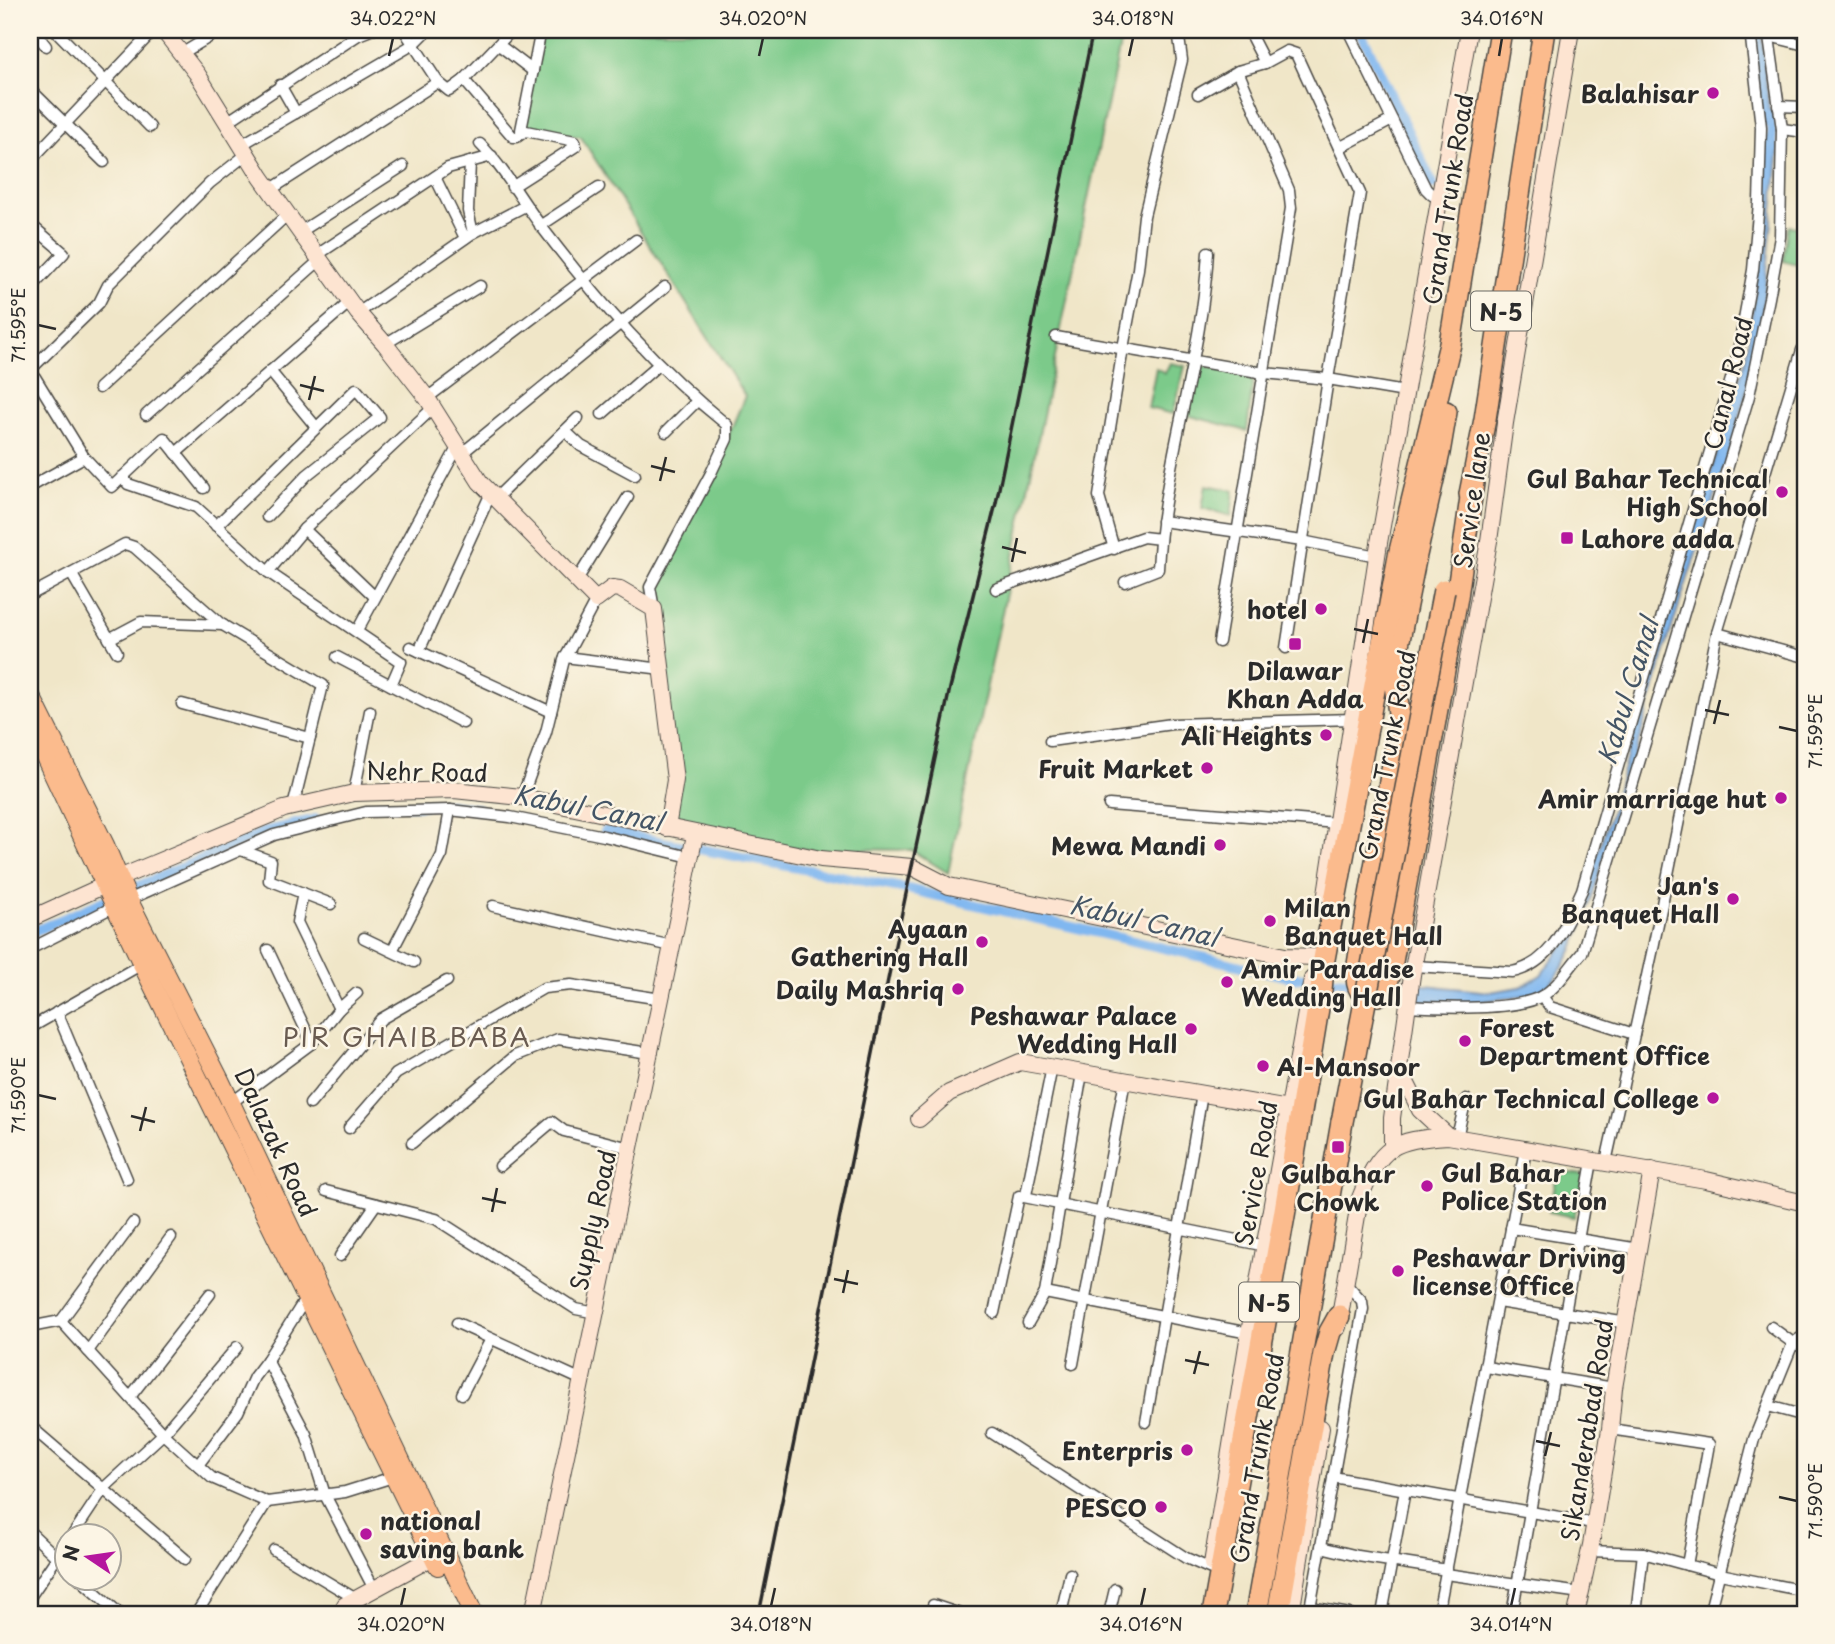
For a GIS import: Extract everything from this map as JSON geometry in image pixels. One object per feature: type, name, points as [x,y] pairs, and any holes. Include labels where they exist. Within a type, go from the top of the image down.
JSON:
[{"type":"highway","name":"Grand Trunk Road","points":[[1213,1614],[1284,1216],[1318,961],[1382,595],[1401,551],[1450,344],[1501,30]]},
{"type":"highway","name":"Grand Trunk Road","points":[[1256,1614],[1338,1148],[1444,590],[1473,483],[1495,421],[1543,33]]},
{"type":"highway","points":[[1450,344],[1443,429],[1393,670],[1399,713],[1398,736],[1357,977],[1357,986],[1363,994],[1379,995],[1387,986],[1457,597],[1473,483]]},
{"type":"highway","points":[[1278,1614],[1324,1353],[1330,1332],[1339,1316]]},
{"type":"main road","name":"Dalazak Road","points":[[30,694],[117,893],[142,964],[411,1497],[453,1583],[462,1614]]},
{"type":"main road","name":"Dalazak Road","points":[[30,725],[231,1103],[312,1298],[393,1477],[411,1497],[433,1556],[474,1614]]},
{"type":"street","points":[[33,30],[46,46]]},
{"type":"street","points":[[55,30],[150,127]]},
{"type":"street","points":[[30,161],[155,30]]},
{"type":"street","points":[[163,30],[198,75],[270,190],[354,307],[386,344],[430,403],[459,451],[493,496],[596,600]]},
{"type":"street","points":[[181,54],[221,30]]},
{"type":"street","points":[[227,122],[280,85],[371,30]]},
{"type":"street","points":[[404,30],[445,91],[464,80],[512,30]]},
{"type":"street","points":[[204,488],[164,438],[113,487],[84,457],[30,370],[99,303],[108,285],[244,149],[296,113],[414,44],[428,30]]},
{"type":"street","points":[[524,132],[521,130],[521,123],[541,30]]},
{"type":"street","points":[[1114,548],[1099,496],[1138,269],[1144,216],[1182,60],[1178,30]]},
{"type":"street","points":[[1248,30],[1265,63]]},
{"type":"street","points":[[1348,30],[1426,189],[1440,198]]},
{"type":"street","points":[[1318,961],[1354,719],[1382,595],[1377,556],[1469,30]]},
{"type":"street","points":[[1413,971],[1512,972],[1528,969],[1546,956],[1567,922],[1581,890],[1738,349],[1753,270],[1759,203],[1761,127],[1750,30]]},
{"type":"street","points":[[1543,33],[1570,35]]},
{"type":"street","points":[[1768,33],[1805,45]]},
{"type":"street","name":"Canal Road","points":[[1542,996],[1582,953],[1749,396],[1780,237],[1782,129],[1768,33]]},
{"type":"street","name":"Service lane","points":[[1392,1146],[1391,1127],[1413,971],[1489,541],[1495,421],[1570,35]]},
{"type":"street","points":[[499,45],[533,71]]},
{"type":"street","points":[[1198,94],[1238,71],[1265,63],[1287,51],[1296,54],[1360,193],[1286,648]]},
{"type":"street","points":[[1219,642],[1291,208],[1289,190],[1238,71]]},
{"type":"street","points":[[464,80],[513,137],[524,132],[575,141],[576,146],[512,187]]},
{"type":"street","points":[[270,190],[438,82]]},
{"type":"street","points":[[280,85],[296,113]]},
{"type":"street","points":[[30,89],[104,162]]},
{"type":"street","points":[[1778,106],[1805,107]]},
{"type":"street","points":[[1339,148],[1392,120]]},
{"type":"street","points":[[1782,129],[1805,132]]},
{"type":"street","points":[[480,144],[492,156],[540,226],[619,323],[658,365],[727,425],[727,439],[711,474],[650,587],[676,780],[667,828]]},
{"type":"street","points":[[146,415],[318,257],[448,168],[492,156]]},
{"type":"street","points":[[469,236],[470,162]]},
{"type":"street","points":[[300,232],[403,166]]},
{"type":"street","points":[[435,177],[469,236]]},
{"type":"street","points":[[540,226],[599,187]]},
{"type":"street","points":[[176,453],[270,371],[354,307],[525,205]]},
{"type":"street","points":[[99,388],[288,214]]},
{"type":"street","points":[[30,224],[64,253],[30,289]]},
{"type":"street","points":[[268,572],[304,529],[430,403],[582,279],[636,240]]},
{"type":"street","points":[[1125,582],[1158,569],[1162,521],[1193,359],[1208,253]]},
{"type":"street","points":[[386,344],[481,286]]},
{"type":"street","points":[[357,631],[459,451],[665,287]]},
{"type":"street","points":[[1056,337],[1264,373],[1328,379],[1405,392]]},
{"type":"street","points":[[1512,1614],[1578,1240],[1634,1034],[1717,633],[1802,350],[1805,351]]},
{"type":"street","points":[[602,414],[658,365]]},
{"type":"street","points":[[270,371],[316,427]]},
{"type":"street","points":[[216,526],[356,389],[380,417],[307,475],[267,517]]},
{"type":"street","points":[[666,432],[698,401]]},
{"type":"street","points":[[551,712],[415,649],[493,496],[578,418]]},
{"type":"street","points":[[565,431],[581,446],[635,475]]},
{"type":"street","points":[[30,487],[84,457]]},
{"type":"street","points":[[122,477],[128,484],[196,507],[268,572],[401,662],[391,685]]},
{"type":"street","points":[[577,580],[628,497]]},
{"type":"street","points":[[1162,521],[1302,541],[1377,556]]},
{"type":"street","points":[[304,529],[375,597]]},
{"type":"street","points":[[996,589],[1143,537],[1160,539]]},
{"type":"street","points":[[30,595],[125,544],[134,547],[223,625],[323,685],[293,807]]},
{"type":"street","points":[[71,573],[117,652]]},
{"type":"street","points":[[522,797],[546,732],[565,657],[596,600],[612,588],[654,609]]},
{"type":"street","points":[[109,639],[141,622],[223,625]]},
{"type":"street","points":[[1717,633],[1805,657]]},
{"type":"street","points":[[337,657],[463,723]]},
{"type":"street","points":[[565,657],[662,669]]},
{"type":"street","points":[[182,704],[310,738]]},
{"type":"street","points":[[354,793],[370,711]]},
{"type":"street","points":[[1050,741],[1172,724],[1354,719]]},
{"type":"street","points":[[1423,783],[1446,788]]},
{"type":"street","name":"Nehr Road","points":[[30,919],[117,893],[293,807],[354,793],[454,790],[522,797],[821,859],[912,867],[949,886],[1318,961]]},
{"type":"street","points":[[1109,805],[1337,823]]},
{"type":"street","points":[[30,950],[117,893],[241,850],[274,835],[366,812],[450,810],[510,817],[690,857]]},
{"type":"street","points":[[392,951],[442,855],[450,810]]},
{"type":"street","name":"Supply Road","points":[[533,1614],[695,835]]},
{"type":"street","points":[[241,850],[271,861],[270,880],[331,904]]},
{"type":"street","points":[[303,893],[297,922],[339,1009]]},
{"type":"street","points":[[1403,897],[1426,901]]},
{"type":"street","points":[[493,906],[671,946]]},
{"type":"street","points":[[364,938],[414,962]]},
{"type":"street","points":[[268,950],[312,1043]]},
{"type":"street","points":[[30,1028],[142,964]]},
{"type":"street","points":[[310,1104],[381,1019],[447,981]]},
{"type":"street","points":[[349,1128],[396,1074],[544,988],[571,985],[661,999]]},
{"type":"street","name":"Service Road","points":[[1203,1614],[1289,1109],[1316,989]]},
{"type":"street","points":[[231,1103],[312,1043],[339,1009],[358,993]]},
{"type":"street","points":[[1409,1003],[1469,1008],[1511,1004],[1542,996],[1550,1007],[1634,1034]]},
{"type":"street","points":[[57,1012],[127,1179]]},
{"type":"street","points":[[411,1143],[514,1056],[558,1039],[649,1053]]},
{"type":"street","points":[[919,1119],[949,1093],[1020,1062],[1289,1109]]},
{"type":"street","points":[[1026,1195],[1052,1067]]},
{"type":"street","points":[[1400,1070],[1420,1110],[1453,1136]]},
{"type":"street","points":[[1028,1323],[1045,1293],[1082,1073]]},
{"type":"street","points":[[1073,1364],[1125,1080]]},
{"type":"street","points":[[1146,1422],[1202,1094]]},
{"type":"street","points":[[1453,1136],[1466,1099]]},
{"type":"street","points":[[500,1166],[552,1122],[564,1131],[630,1148]]},
{"type":"street","points":[[1291,1614],[1360,1199],[1374,1168],[1392,1146],[1409,1140],[1453,1136],[1706,1180],[1805,1203]]},
{"type":"street","points":[[1438,1614],[1526,1150]]},
{"type":"street","name":"Sikanderabad Road","points":[[1576,1614],[1590,1551],[1614,1388],[1652,1170]]},
{"type":"street","points":[[326,1191],[436,1219],[576,1309],[596,1312]]},
{"type":"street","points":[[994,1313],[1020,1196],[1026,1195],[1266,1246]]},
{"type":"street","points":[[340,1256],[376,1204]]},
{"type":"street","points":[[30,1327],[61,1321],[133,1223]]},
{"type":"street","points":[[1511,1228],[1639,1249]]},
{"type":"street","points":[[88,1351],[171,1237]]},
{"type":"street","points":[[1345,1282],[1362,1301],[1363,1309],[1310,1611],[1349,1614]]},
{"type":"street","points":[[1045,1293],[1250,1333]]},
{"type":"street","points":[[130,1397],[210,1294]]},
{"type":"street","points":[[198,1465],[238,1412],[254,1377],[312,1298]]},
{"type":"street","points":[[1498,1303],[1627,1323]]},
{"type":"street","points":[[61,1321],[163,1434],[212,1478],[267,1502],[345,1492],[393,1477]]},
{"type":"street","points":[[457,1323],[582,1381]]},
{"type":"street","points":[[1771,1328],[1805,1348]]},
{"type":"street","points":[[1709,1614],[1754,1439],[1793,1343],[1805,1335]]},
{"type":"street","points":[[462,1394],[491,1339]]},
{"type":"street","points":[[81,1522],[104,1488],[163,1434],[237,1347]]},
{"type":"street","points":[[267,1360],[306,1434],[325,1495],[374,1589]]},
{"type":"street","points":[[1486,1367],[1614,1388]]},
{"type":"street","points":[[1768,1406],[1805,1416]]},
{"type":"street","points":[[30,1426],[185,1559]]},
{"type":"street","points":[[1610,1429],[1709,1444],[1687,1565]]},
{"type":"street","points":[[992,1433],[1186,1558],[1211,1569]]},
{"type":"street","points":[[1333,1477],[1593,1523]]},
{"type":"street","points":[[1382,1614],[1405,1490]]},
{"type":"street","points":[[196,1614],[267,1502]]},
{"type":"street","points":[[30,1532],[52,1553]]},
{"type":"street","points":[[1321,1547],[1446,1572],[1581,1592]]},
{"type":"street","points":[[274,1550],[356,1599]]},
{"type":"street","points":[[1590,1551],[1643,1553],[1720,1574],[1805,1591]]},
{"type":"street","points":[[1636,1614],[1643,1553]]},
{"type":"street","points":[[340,1614],[345,1605],[433,1556]]},
{"type":"street","points":[[30,1597],[52,1565]]},
{"type":"street","points":[[1061,1614],[1070,1574]]},
{"type":"street","points":[[1109,1614],[1115,1589]]},
{"type":"street","points":[[96,1592],[120,1614]]},
{"type":"street","points":[[933,1605],[960,1614]]},
{"type":"green space","points":[[540,30],[1123,30],[948,873],[911,850],[842,849],[830,853],[667,828],[675,780],[650,587],[727,439],[745,396],[581,137],[521,130]]},
{"type":"green space","points":[[1790,226],[1805,228],[1805,267],[1783,261]]},
{"type":"green space","points":[[1170,363],[1185,366],[1173,414],[1148,408],[1156,368],[1165,373]]},
{"type":"green space","points":[[1192,365],[1254,371],[1247,431],[1183,414]]},
{"type":"green space","points":[[1206,485],[1234,490],[1231,516],[1202,508]]},
{"type":"green space","points":[[1558,1171],[1584,1175],[1574,1217],[1549,1212]]},
{"type":"water","points":[[1751,30],[1761,30],[1771,128],[1763,125]]},
{"type":"water","points":[[1767,136],[1775,139],[1779,148],[1765,290],[1758,337],[1741,413],[1575,945],[1566,963],[1541,993],[1464,1004],[1412,1001],[1416,984],[1490,992],[1520,987],[1541,975],[1573,931],[1746,358],[1760,251],[1763,139]]},
{"type":"waterway","points":[[1360,30],[1433,185]]},
{"type":"waterway","name":"Kabul Canal","points":[[1770,115],[1773,151]]},
{"type":"waterway","name":"Kabul Canal","points":[[408,806],[450,804],[479,809]]},
{"type":"waterway","name":"Kabul Canal","points":[[30,933],[266,831],[316,819]]},
{"type":"waterway","name":"Kabul Canal","points":[[605,831],[912,890],[1289,977],[1361,982]]},
{"type":"railway","points":[[759,1614],[894,950],[950,688],[996,503],[1093,30]]},
{"type":"place","name":"Balahisar","points":[[1713,93]]},
{"type":"place","name":"Gul Bahar Technical High School","points":[[1782,492]]},
{"type":"place","name":"Lahore adda","points":[[1567,538]]},
{"type":"place","name":"hotel","points":[[1321,609]]},
{"type":"place","name":"Dilawar Khan Adda","points":[[1295,644]]},
{"type":"place","name":"Ali Heights","points":[[1326,735]]},
{"type":"place","name":"Fruit Market","points":[[1207,768]]},
{"type":"place","name":"Amir marriage hut","points":[[1781,798]]},
{"type":"place","name":"Mewa Mandi","points":[[1220,845]]},
{"type":"place","name":"Jan's Banquet Hall","points":[[1733,899]]},
{"type":"place","name":"Milan Banquet Hall","points":[[1270,921]]},
{"type":"place","name":"Ayaan Gathering Hall","points":[[982,942]]},
{"type":"place","name":"Amir Paradise Wedding Hall","points":[[1227,982]]},
{"type":"place","name":"Daily Mashriq","points":[[958,989]]},
{"type":"place","name":"Peshawar Palace Wedding Hall","points":[[1191,1029]]},
{"type":"place","name":"Forest Department Office","points":[[1465,1041]]},
{"type":"place","name":"Al-Mansoor","points":[[1263,1066]]},
{"type":"place","name":"Gul Bahar Technical College","points":[[1713,1098]]},
{"type":"place","name":"Gulbahar Chowk","points":[[1338,1147]]},
{"type":"place","name":"Gul Bahar Police Station","points":[[1427,1186]]},
{"type":"place","name":"Peshawar Driving license Office","points":[[1398,1271]]},
{"type":"place","name":"Enterpris","points":[[1187,1450]]},
{"type":"place","name":"PESCO","points":[[1161,1507]]},
{"type":"place","name":"national saving bank","points":[[366,1534]]},
{"type":"district","name":"PIR GHAIB BABA","points":[[407,1036]]}]
